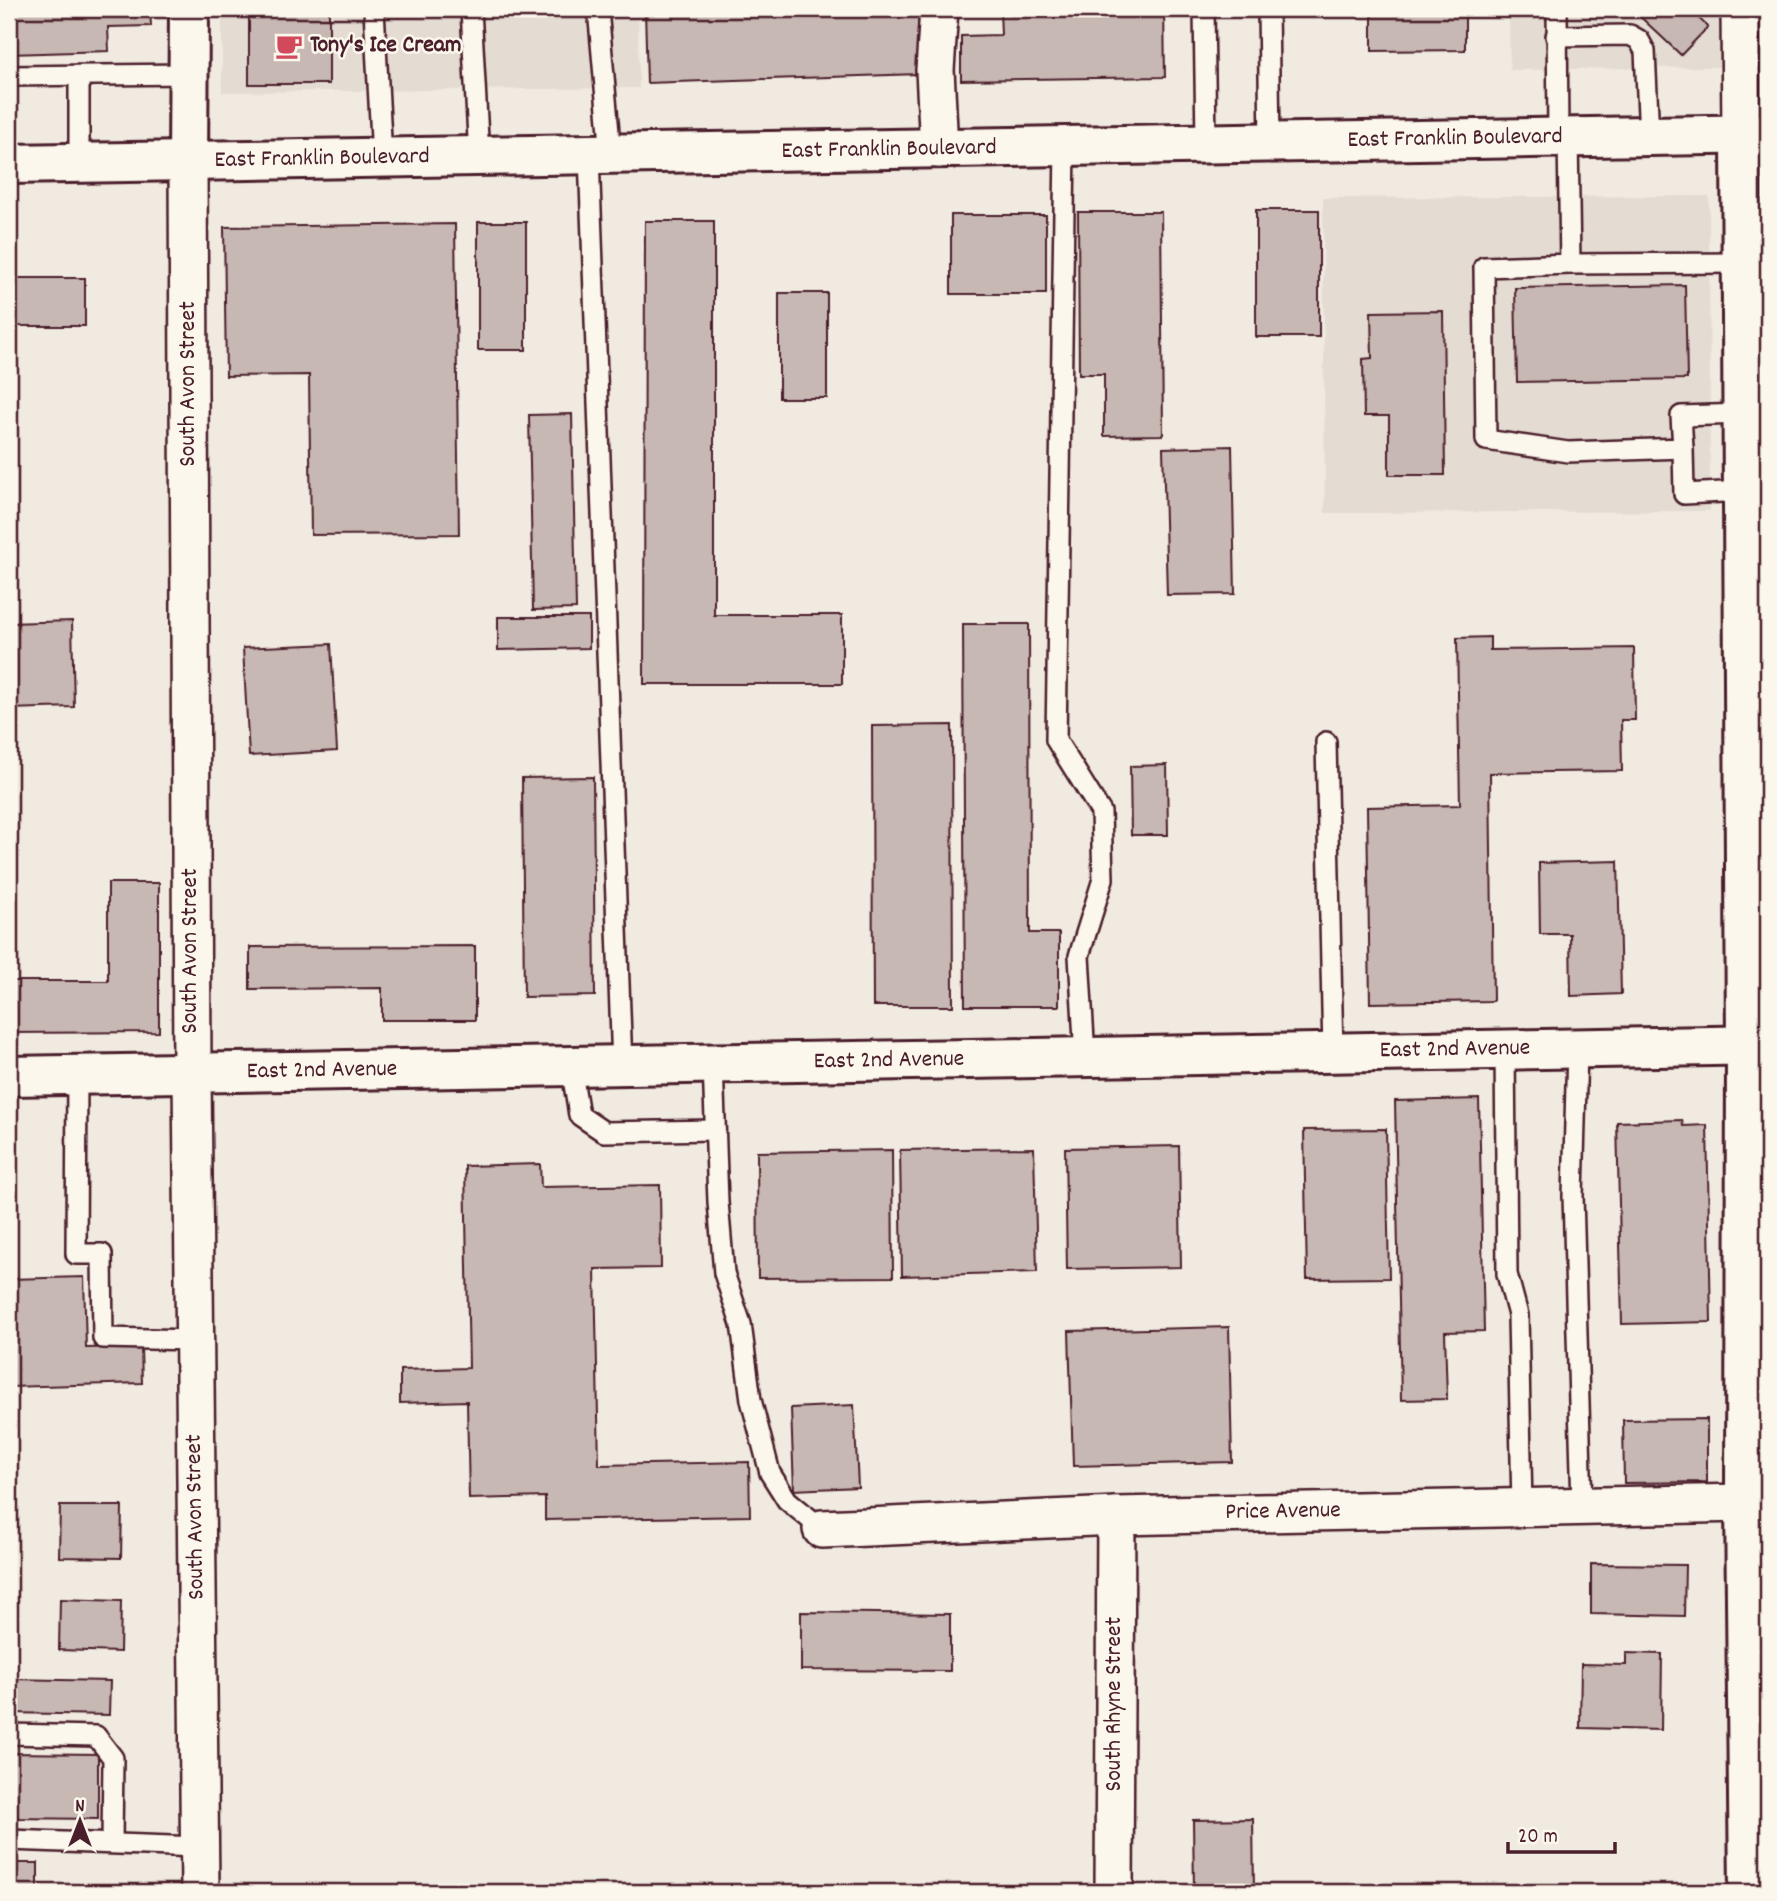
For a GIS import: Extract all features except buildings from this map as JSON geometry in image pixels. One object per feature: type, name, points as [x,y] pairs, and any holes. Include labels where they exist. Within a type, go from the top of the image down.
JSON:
[{"type":"street","name":"South Avon Street","points":[[189,9],[192,1073],[200,1892]]},
{"type":"street","points":[[939,9],[935,71],[939,149]]},
{"type":"street","points":[[1740,9],[1755,134],[1741,262],[1743,491],[1756,713],[1756,1455],[1745,1503],[1749,1892]]},
{"type":"street","name":"East Franklin Boulevard","points":[[9,164],[1755,134]]},
{"type":"street","name":"East 2nd Avenue","points":[[9,1076],[1757,1045]]},
{"type":"street","name":"Price Avenue","points":[[822,1529],[1116,1516],[1745,1503]]},
{"type":"street","name":"South Rhyne Street","points":[[1114,1892],[1116,1516]]},
{"type":"lane","points":[[374,9],[382,158]]},
{"type":"lane","points":[[471,9],[479,156]]},
{"type":"lane","points":[[598,9],[622,1066]]},
{"type":"lane","points":[[1205,9],[1206,143]]},
{"type":"lane","points":[[1268,9],[1270,142]]},
{"type":"lane","points":[[1557,9],[1556,36],[1570,264]]},
{"type":"lane","points":[[1556,36],[1630,34],[1639,40],[1645,51],[1649,136]]},
{"type":"lane","points":[[9,76],[189,74]]},
{"type":"lane","points":[[79,76],[79,163]]},
{"type":"lane","points":[[1065,146],[1056,740],[1101,812],[1103,879],[1079,956],[1085,1057]]},
{"type":"lane","points":[[1683,448],[1568,452],[1486,440],[1484,267],[1741,262]]},
{"type":"lane","points":[[1742,414],[1681,416],[1684,494],[1743,491]]},
{"type":"lane","points":[[1326,742],[1333,1053]]},
{"type":"lane","points":[[1577,1048],[1573,1196],[1582,1506]]},
{"type":"lane","points":[[1505,1049],[1507,1274],[1518,1315],[1522,1507]]},
{"type":"lane","points":[[713,1064],[724,1273],[741,1324],[751,1400],[770,1473],[788,1500],[822,1529]]},
{"type":"lane","points":[[571,1066],[579,1115],[604,1132],[715,1130]]},
{"type":"lane","points":[[77,1075],[76,1254],[102,1254],[103,1338],[195,1340]]},
{"type":"lane","points":[[9,1734],[96,1735],[113,1758],[112,1843]]},
{"type":"lane","points":[[9,1840],[199,1847]]},
{"type":"shaded area","points":[[222,9],[638,9],[639,88],[222,92]]},
{"type":"shaded area","points":[[1509,9],[1768,9],[1768,66],[1510,70]]},
{"type":"shaded area","points":[[1709,196],[1710,511],[1325,513],[1323,198]]},
{"type":"place","name":"Tony's Ice Cream","points":[[289,46]]}]
